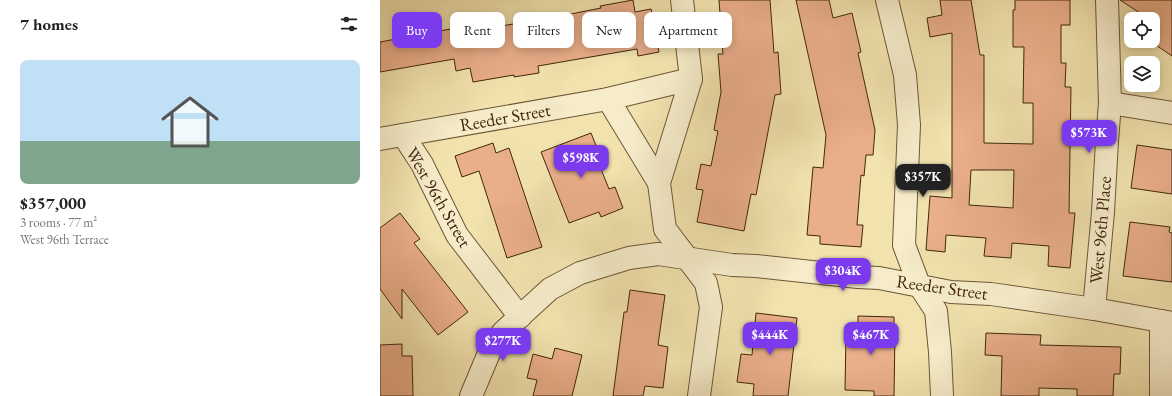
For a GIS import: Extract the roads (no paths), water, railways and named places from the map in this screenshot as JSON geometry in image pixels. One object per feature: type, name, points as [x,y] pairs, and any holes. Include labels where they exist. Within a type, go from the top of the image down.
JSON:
[{"type":"street","points":[[659,183],[691,79],[682,0]]},
{"type":"street","points":[[887,0],[905,76],[909,125],[904,245],[919,285],[936,311],[942,396]]},
{"type":"street","name":"West 96th Place","points":[[1094,310],[1103,212],[1110,103],[1107,0]]},
{"type":"street","name":"Reeder Street","points":[[380,139],[608,99],[691,79]]},
{"type":"street","points":[[608,99],[659,183],[665,229],[706,283],[711,307],[698,396]]},
{"type":"street","points":[[1110,103],[1172,113]]},
{"type":"street","name":"West 96th Street","points":[[403,135],[422,164],[457,234],[520,317]]},
{"type":"street","name":"Reeder Street","points":[[520,317],[550,289],[580,273],[629,258],[658,254],[732,265],[879,278],[950,292],[991,294],[1167,322]]},
{"type":"street","points":[[471,396],[489,353],[503,332],[520,317]]},
{"type":"street","points":[[1161,396],[1167,322]]}]
